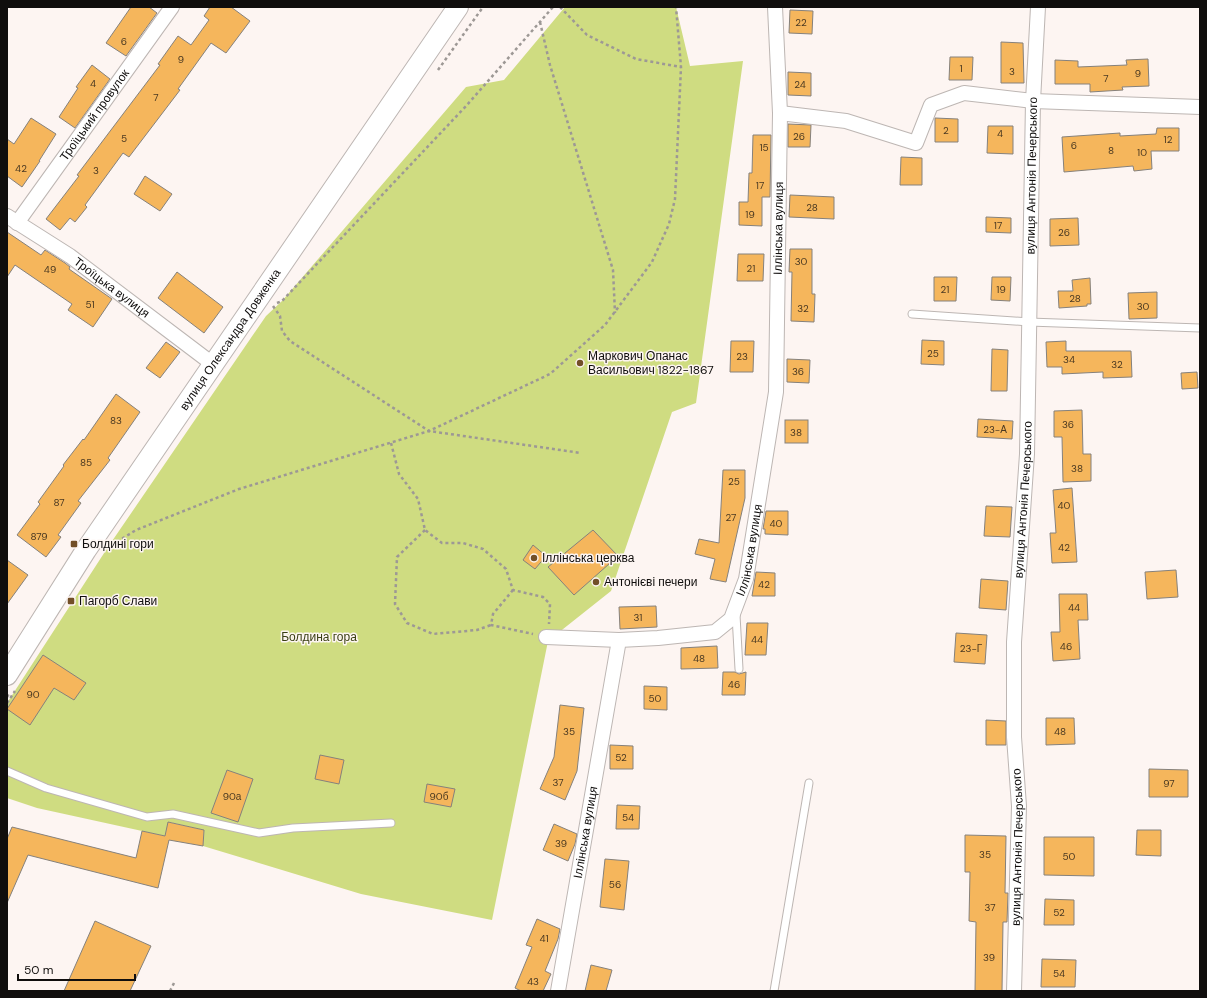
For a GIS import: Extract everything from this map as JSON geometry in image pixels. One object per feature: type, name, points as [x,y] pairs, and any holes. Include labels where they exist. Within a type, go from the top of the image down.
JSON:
[{"type":"main road","name":"вулиця Олександра Довженка","points":[[7,675],[86,550],[458,7]]},
{"type":"street","name":"Троїцький провулок","points":[[12,219],[172,7]]},
{"type":"street","name":"Іллінська вулиця","points":[[558,991],[619,640],[658,638],[715,632],[731,619],[746,579],[776,392],[780,113],[775,7]]},
{"type":"street","name":"вулиця Антонія Печерського","points":[[1014,991],[1019,806],[1014,737],[1014,642],[1027,454],[1033,101],[1038,7]]},
{"type":"street","points":[[780,113],[846,121],[916,142],[931,105],[964,93],[1033,101],[1200,107]]},
{"type":"street","name":"Троїцька вулиця","points":[[12,219],[70,256],[214,365]]},
{"type":"street","points":[[546,637],[619,640]]},
{"type":"lane","points":[[912,314],[1029,322],[1200,328]]},
{"type":"lane","points":[[736,607],[739,669]]},
{"type":"lane","points":[[7,772],[46,788],[148,817],[173,814],[259,833],[293,828],[391,823]]},
{"type":"lane","points":[[774,991],[809,783]]},
{"type":"path","points":[[554,7],[467,105],[282,301],[272,305],[280,316],[282,330],[290,341],[429,431],[581,453]]},
{"type":"path","points":[[560,7],[587,35],[629,56],[636,59],[666,65],[681,66]]},
{"type":"path","points":[[108,547],[136,530],[239,489],[429,431],[550,374],[605,325],[652,262],[669,224],[675,199],[681,66],[676,7]]},
{"type":"path","points":[[540,22],[550,66],[613,270],[614,313]]},
{"type":"path","points":[[392,443],[399,474],[418,499],[425,530],[442,543],[463,543],[483,549],[506,569],[513,590]]},
{"type":"path","points":[[425,530],[397,557],[395,604],[407,623],[433,634],[477,630],[491,625],[546,637],[550,621],[550,604],[543,597],[513,590]]},
{"type":"path","points":[[491,625],[493,614],[513,590]]},
{"type":"path","points":[[170,991],[174,983]]},
{"type":"green space","name":"Болдина гора","points":[[565,7],[676,7],[690,66],[743,61],[696,403],[672,412],[611,591],[548,641],[492,920],[361,894],[203,846],[204,830],[169,822],[165,836],[37,808],[7,798],[7,703],[108,547],[266,316],[282,301],[466,87],[504,80]]},
{"type":"building","points":[[131,7],[149,7],[157,13],[126,56],[106,43]]},
{"type":"building","points":[[210,7],[231,7],[250,21],[226,53],[211,43],[178,89],[180,90],[129,157],[123,153],[85,205],[87,207],[75,222],[70,218],[60,230],[46,219],[79,176],[77,175],[160,65],[158,64],[178,36],[191,45],[209,20],[204,16]]},
{"type":"building","points":[[790,10],[813,11],[812,34],[789,33]]},
{"type":"building","points":[[1001,42],[1023,43],[1024,83],[1001,83]]},
{"type":"building","points":[[950,57],[973,57],[972,80],[949,80]]},
{"type":"building","points":[[1148,59],[1149,86],[1122,87],[1123,90],[1090,92],[1090,84],[1055,84],[1055,60],[1078,61],[1078,67],[1127,65],[1126,60]]},
{"type":"building","points":[[92,65],[110,79],[75,128],[59,117],[78,88],[76,87]]},
{"type":"building","points":[[788,72],[811,73],[811,96],[788,95]]},
{"type":"building","points":[[31,118],[56,134],[22,187],[7,176],[7,139],[14,144]]},
{"type":"building","points":[[935,118],[958,119],[958,142],[935,142]]},
{"type":"building","points":[[788,124],[811,125],[810,147],[788,147]]},
{"type":"building","points":[[988,126],[1013,126],[1013,154],[987,153]]},
{"type":"building","points":[[1157,128],[1179,128],[1179,151],[1151,151],[1152,169],[1134,171],[1133,166],[1064,172],[1062,137],[1120,133],[1120,136],[1156,134]]},
{"type":"building","points":[[753,135],[771,135],[770,197],[762,197],[762,226],[739,225],[739,202],[748,202],[749,173],[752,173]]},
{"type":"building","points":[[901,157],[922,158],[922,185],[900,185]]},
{"type":"building","points":[[145,176],[172,194],[160,211],[134,194]]},
{"type":"building","points":[[790,195],[834,197],[834,219],[789,217]]},
{"type":"building","points":[[986,217],[1011,218],[1011,233],[986,232]]},
{"type":"building","points":[[1078,218],[1079,245],[1050,246],[1050,219]]},
{"type":"building","points":[[7,232],[41,255],[45,250],[65,263],[70,267],[69,269],[112,299],[93,327],[68,310],[72,304],[15,265],[7,277]]},
{"type":"building","points":[[790,249],[812,249],[812,294],[815,294],[814,322],[791,321],[792,272],[789,272]]},
{"type":"building","points":[[738,254],[764,254],[763,281],[737,281]]},
{"type":"building","points":[[177,272],[223,307],[204,333],[158,298]]},
{"type":"building","points":[[934,277],[957,277],[956,301],[934,301]]},
{"type":"building","points":[[992,277],[1011,277],[1010,301],[991,300]]},
{"type":"building","points":[[1090,278],[1091,304],[1087,304],[1087,306],[1059,308],[1058,291],[1073,291],[1072,280]]},
{"type":"building","points":[[1157,292],[1157,318],[1129,319],[1128,293]]},
{"type":"building","points":[[922,340],[944,341],[944,365],[921,364]]},
{"type":"building","points":[[731,341],[754,341],[753,372],[730,372]]},
{"type":"building","points":[[1066,341],[1066,351],[1131,351],[1132,377],[1103,378],[1103,372],[1062,374],[1062,367],[1047,367],[1046,342]]},
{"type":"building","points":[[166,342],[180,352],[160,378],[146,368]]},
{"type":"building","points":[[992,349],[1008,350],[1007,391],[991,391]]},
{"type":"building","points":[[787,359],[810,360],[809,383],[787,382]]},
{"type":"building","points":[[1197,372],[1198,388],[1182,389],[1181,373]]},
{"type":"building","points":[[116,394],[140,412],[108,458],[110,460],[78,501],[81,503],[58,535],[61,537],[46,557],[17,535],[40,504],[38,502],[64,466],[63,465],[83,439],[84,440]]},
{"type":"building","points":[[1082,410],[1083,454],[1091,454],[1091,481],[1063,482],[1062,437],[1054,437],[1054,411]]},
{"type":"building","points":[[978,419],[1013,421],[1012,439],[977,437]]},
{"type":"building","points":[[785,420],[808,420],[808,443],[785,443]]},
{"type":"building","points":[[723,470],[745,470],[745,498],[726,582],[710,579],[715,559],[695,554],[699,539],[719,543]]},
{"type":"building","points":[[1072,488],[1077,562],[1052,563],[1050,533],[1056,533],[1053,490]]},
{"type":"building","points":[[986,506],[1012,507],[1010,537],[984,536]]},
{"type":"building","points":[[766,511],[788,511],[788,535],[765,534],[765,529],[763,529]]},
{"type":"building","points":[[593,530],[618,556],[574,595],[548,567]]},
{"type":"building","name":"Іллінська церква","points":[[533,545],[546,556],[535,569],[523,560]]},
{"type":"building","points":[[7,560],[28,575],[7,604]]},
{"type":"building","points":[[1176,570],[1178,597],[1147,599],[1145,572]]},
{"type":"building","points":[[756,572],[775,573],[775,596],[752,596]]},
{"type":"building","points":[[981,579],[1008,581],[1006,610],[979,608]]},
{"type":"building","points":[[1059,594],[1087,594],[1088,620],[1078,620],[1080,659],[1053,661],[1051,632],[1060,632]]},
{"type":"building","points":[[656,606],[657,627],[620,629],[619,607]]},
{"type":"building","points":[[747,623],[768,623],[766,655],[745,655]]},
{"type":"building","points":[[956,633],[987,635],[985,664],[954,662]]},
{"type":"building","points":[[717,646],[718,668],[681,669],[681,648]]},
{"type":"building","points":[[43,655],[86,683],[74,700],[54,688],[30,725],[7,709]]},
{"type":"building","points":[[723,672],[735,672],[739,674],[746,672],[745,695],[722,695]]},
{"type":"building","points":[[644,686],[667,687],[667,710],[644,709]]},
{"type":"building","points":[[560,705],[584,708],[577,771],[565,800],[540,789],[554,757]]},
{"type":"building","points":[[1046,718],[1074,718],[1075,744],[1046,745]]},
{"type":"building","points":[[986,720],[1006,721],[1006,745],[986,745]]},
{"type":"building","points":[[610,745],[633,746],[633,769],[610,769]]},
{"type":"building","points":[[320,755],[344,760],[339,784],[315,779]]},
{"type":"building","points":[[1149,769],[1188,770],[1188,797],[1149,797]]},
{"type":"building","points":[[227,770],[253,779],[238,822],[211,813]]},
{"type":"building","points":[[427,784],[455,789],[451,807],[424,802]]},
{"type":"building","points":[[617,805],[640,806],[639,829],[616,829]]},
{"type":"building","points":[[168,822],[204,830],[203,846],[169,840],[158,888],[28,855],[7,903],[7,839],[12,827],[136,858],[142,831],[165,836]]},
{"type":"building","points":[[554,824],[577,834],[575,844],[568,861],[543,850]]},
{"type":"building","points":[[1137,830],[1161,830],[1161,856],[1136,855]]},
{"type":"building","points":[[965,835],[1006,836],[1005,893],[1008,893],[1007,922],[1003,922],[1002,991],[975,991],[976,922],[969,921],[970,872],[965,872]]},
{"type":"building","points":[[1044,837],[1094,837],[1094,876],[1044,875]]},
{"type":"building","points":[[605,859],[629,861],[624,910],[600,907]]},
{"type":"building","points":[[1045,899],[1074,900],[1074,925],[1044,925]]},
{"type":"building","points":[[537,919],[560,929],[558,939],[545,971],[551,974],[543,991],[521,991],[515,988],[532,947],[526,945]]},
{"type":"building","points":[[95,921],[151,946],[130,991],[64,991]]},
{"type":"building","points":[[1042,959],[1076,960],[1075,987],[1041,987]]},
{"type":"building","points":[[591,965],[612,970],[606,991],[585,991]]},
{"type":"place","name":"Маркович Опанас Васильович 1822-1867","points":[[580,363]]},
{"type":"place","name":"Болдині гори","points":[[74,544]]},
{"type":"place","name":"Іллінська церква","points":[[534,558]]},
{"type":"place","name":"Антонієві печери","points":[[596,582]]},
{"type":"place","name":"Пагорб Слави","points":[[71,601]]}]
